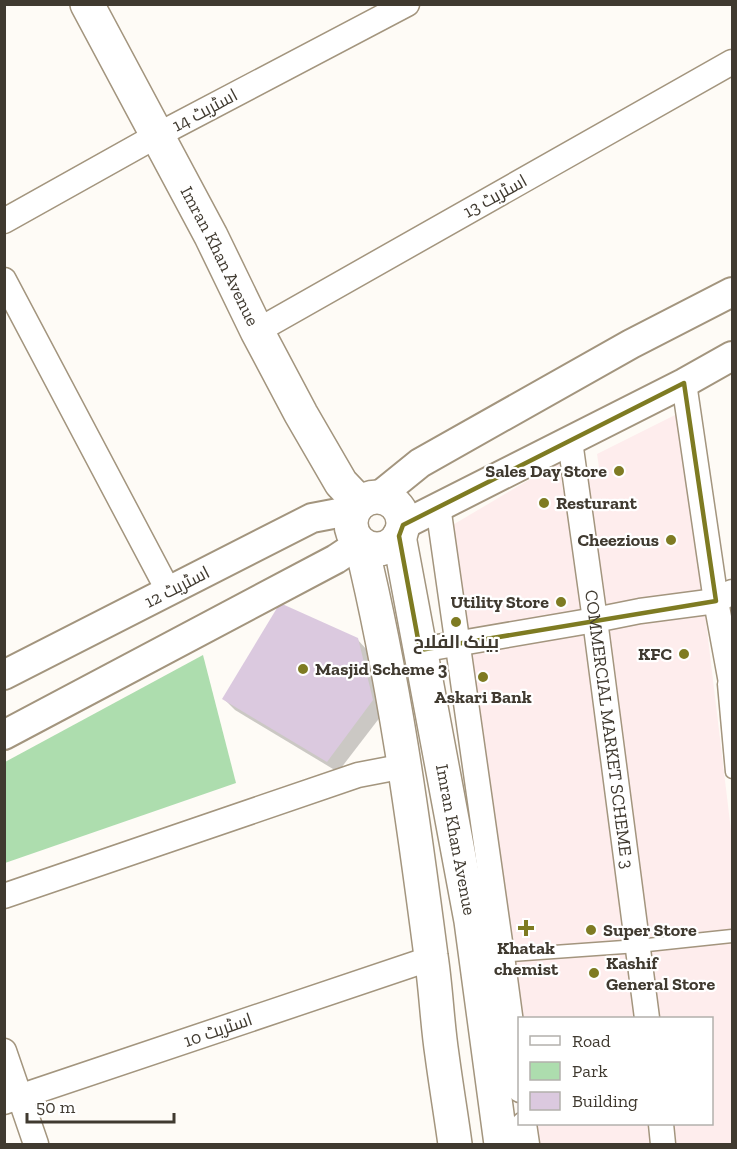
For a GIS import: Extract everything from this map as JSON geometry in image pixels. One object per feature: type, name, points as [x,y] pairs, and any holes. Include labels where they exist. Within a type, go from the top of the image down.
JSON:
[{"type":"main road","name":"Imran Khan Avenue","points":[[87,4],[211,236],[257,331],[301,414],[340,483],[364,504]]},
{"type":"main road","points":[[386,499],[399,509],[402,517],[401,530],[395,542],[382,549],[368,548],[355,538],[351,517],[364,504],[386,499]]},
{"type":"main road","name":"Imran Khan Avenue","points":[[401,530],[420,650],[471,921],[489,957],[501,1144]]},
{"type":"main road","name":"Imran Khan Avenue","points":[[361,544],[384,648],[405,766],[455,1144]]},
{"type":"street","name":"اسٹریٹ 14","points":[[4,221],[156,136],[408,4]]},
{"type":"street","name":"اسٹریٹ 13","points":[[257,331],[732,62]]},
{"type":"street","points":[[4,280],[169,592]]},
{"type":"street","points":[[364,504],[420,463],[631,344],[732,292]]},
{"type":"street","points":[[401,530],[438,506],[684,383],[732,356]]},
{"type":"street","points":[[684,383],[724,596],[732,688]]},
{"type":"street","name":"COMMERCIAL MARKET SCHEME 3","points":[[570,441],[647,1017]]},
{"type":"street","name":"اسٹریٹ 12","points":[[4,675],[312,518],[364,504]]},
{"type":"street","points":[[438,506],[458,644],[489,957],[518,1086]]},
{"type":"street","points":[[4,735],[361,544]]},
{"type":"street","points":[[420,650],[724,596]]},
{"type":"street","points":[[4,896],[358,775],[405,766]]},
{"type":"street","name":"اسٹریٹ 10","points":[[13,1099],[432,958]]},
{"type":"street","points":[[4,1051],[13,1099],[36,1144]]},
{"type":"street","points":[[524,1125],[527,1144]]},
{"type":"street","points":[[661,1125],[663,1144]]},
{"type":"lane","points":[[724,596],[732,772]]},
{"type":"lane","points":[[489,957],[638,946],[732,936]]},
{"type":"highlighted area","points":[[684,383],[716,601],[420,650],[399,536],[403,525]]},
{"type":"shaded area","points":[[681,412],[732,839],[732,1144],[522,1144],[519,1125],[713,1125],[713,1017],[518,1017],[518,1114],[494,936],[429,539],[559,462],[563,491],[600,474],[597,454]]},
{"type":"green space","points":[[203,655],[236,783],[5,863],[5,762]]},
{"type":"building","name":"Masjid Scheme 3","points":[[280,603],[358,638],[373,700],[327,762],[222,699]]},
{"type":"place","name":"Sales Day Store","points":[[619,471]]},
{"type":"place","name":"Resturant","points":[[544,503]]},
{"type":"place","name":"Cheezious","points":[[671,540]]},
{"type":"place","name":"Utility Store","points":[[561,602]]},
{"type":"place","name":"بینک الفلاح","points":[[456,622]]},
{"type":"place","name":"KFC","points":[[684,654]]},
{"type":"place","name":"Masjid Scheme 3","points":[[303,669]]},
{"type":"place","name":"Askari Bank","points":[[483,677]]},
{"type":"place","name":"Khatak chemist","points":[[526,928]]},
{"type":"place","name":"Super Store","points":[[591,930]]},
{"type":"place","name":"Kashif General Store","points":[[594,973]]}]
